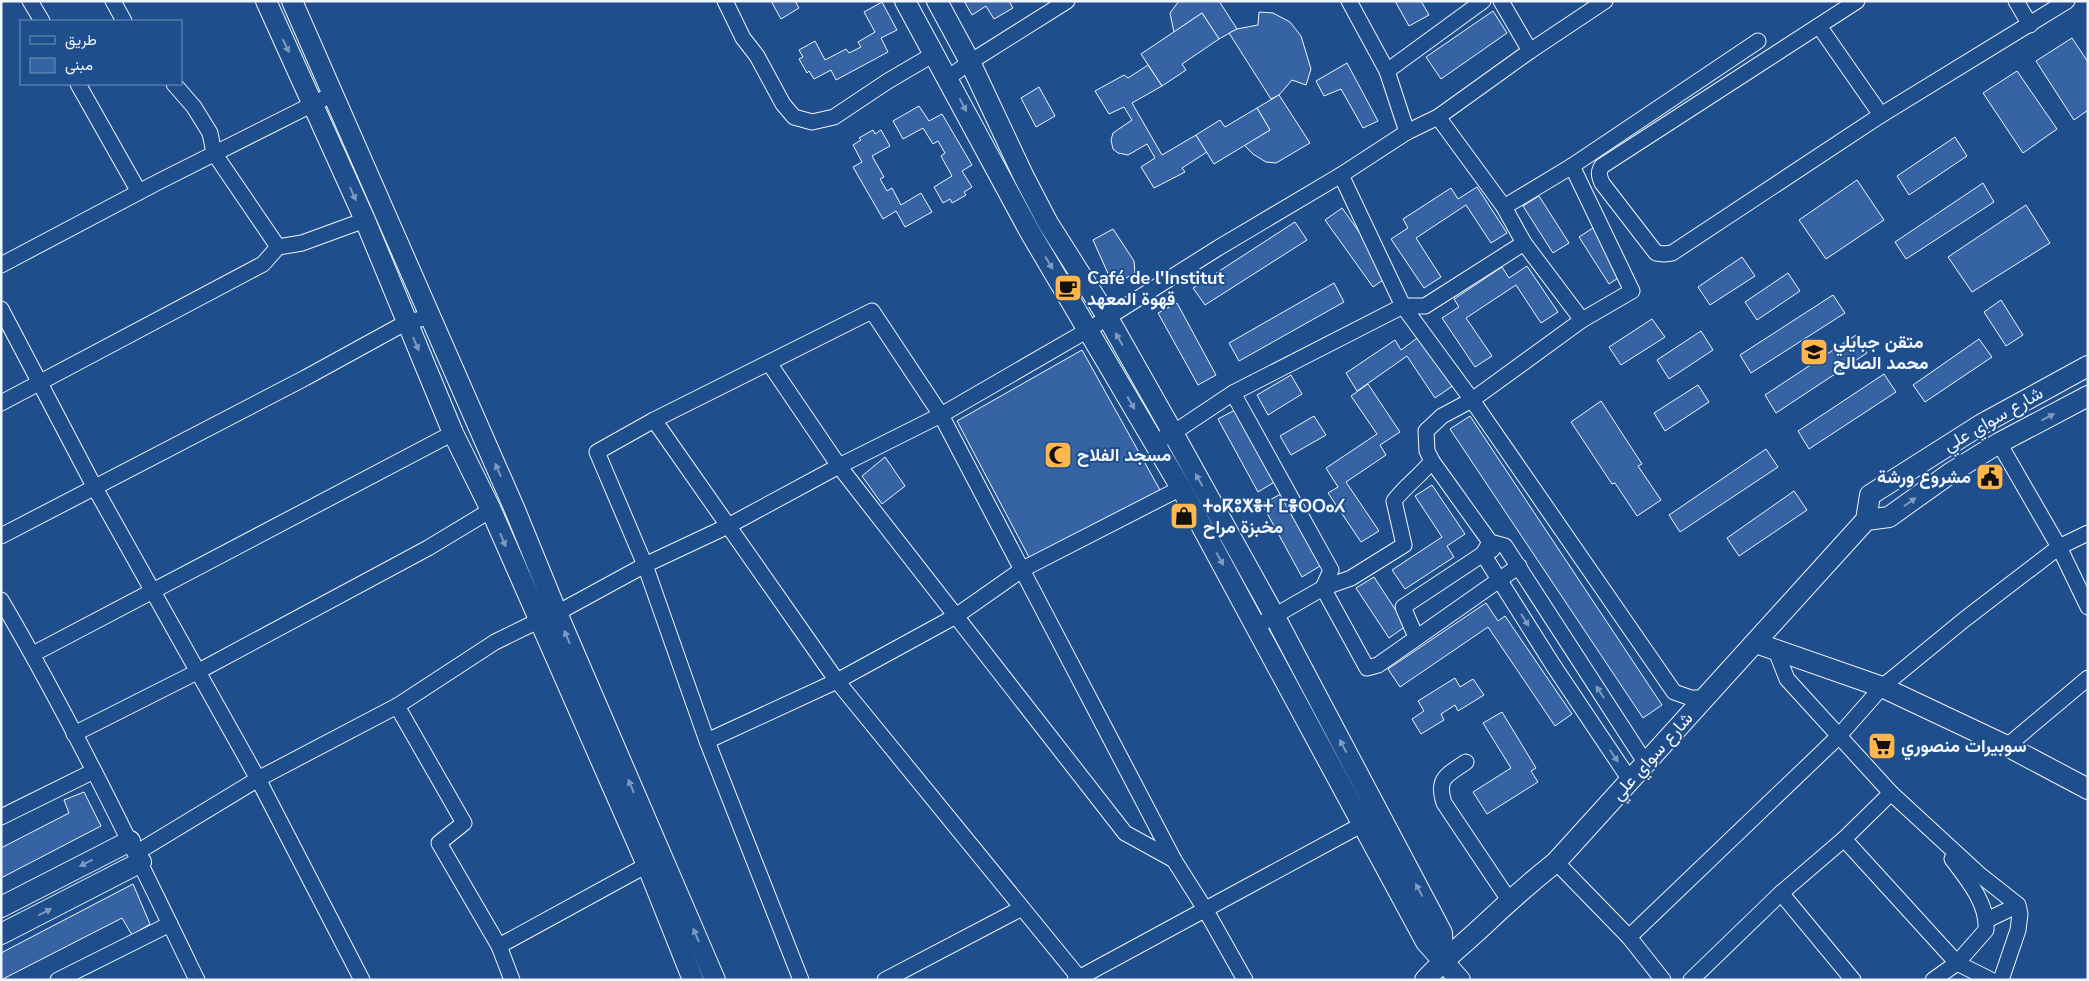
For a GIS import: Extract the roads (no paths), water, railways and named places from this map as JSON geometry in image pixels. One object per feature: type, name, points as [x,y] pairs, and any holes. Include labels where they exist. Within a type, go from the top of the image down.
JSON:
[{"type":"main road","points":[[266,1],[365,220],[453,433],[490,510],[647,865],[693,980]]},
{"type":"main road","points":[[292,1],[387,214],[515,510],[557,613],[715,980]]},
{"type":"main road","points":[[905,1],[1030,232],[1181,488],[1426,942],[1460,980]]},
{"type":"main road","points":[[937,1],[970,62],[1023,175],[1048,223],[1108,318],[1174,434],[1274,615],[1442,933],[1443,960]]},
{"type":"main road","points":[[1030,232],[1048,223]]},
{"type":"main road","name":"شارع سواي علي","points":[[1425,980],[1443,960],[1485,924],[1509,900],[1556,862],[1866,520],[1870,495],[1982,424],[2088,366]]},
{"type":"main road","name":"شارع سواي علي","points":[[1866,520],[1889,516],[1952,472],[1999,443],[2088,396]]},
{"type":"main road","points":[[1756,643],[1882,687],[2007,746],[2088,789]]},
{"type":"main road","points":[[1,906],[136,852]]},
{"type":"main road","points":[[1,934],[136,852]]},
{"type":"street","points":[[30,1],[41,20]]},
{"type":"street","points":[[113,1],[123,20]]},
{"type":"street","points":[[725,1],[743,38],[757,56],[783,104],[794,117],[812,122],[834,117],[888,81],[934,54]]},
{"type":"street","points":[[948,78],[1067,1]]},
{"type":"street","points":[[1349,1],[1387,71],[1407,132]]},
{"type":"street","points":[[1387,71],[1482,1]]},
{"type":"street","points":[[1501,1],[1530,50]]},
{"type":"street","points":[[557,613],[645,565],[728,526],[839,466],[941,415],[1088,330],[1218,248],[1341,175],[1407,132],[1438,117],[1589,6],[1605,1]]},
{"type":"street","points":[[1857,1],[1602,166],[1599,177],[1602,183],[1656,253],[1672,253],[1881,115],[2067,1]]},
{"type":"street","points":[[2016,1],[2030,25]]},
{"type":"street","points":[[1819,26],[1881,115]]},
{"type":"street","points":[[1504,207],[1572,166],[1758,41]]},
{"type":"street","points":[[79,85],[139,192]]},
{"type":"street","points":[[175,85],[194,107],[210,133],[214,153],[278,247]]},
{"type":"street","points":[[1,265],[214,153],[333,94]]},
{"type":"street","points":[[1438,117],[1504,207],[1524,243],[1582,320]]},
{"type":"street","points":[[1572,166],[1632,291],[1582,320],[1472,400],[1442,416],[1426,431],[1427,451],[1432,461],[1493,547],[1519,566],[1645,762]]},
{"type":"street","points":[[1341,175],[1403,306],[1472,400],[1674,692],[1691,698],[1704,698]]},
{"type":"street","points":[[1,403],[263,264],[278,247],[302,243],[365,220]]},
{"type":"street","points":[[1154,444],[1174,434],[1233,393],[1403,306],[1424,306],[1524,243]]},
{"type":"street","points":[[1,309],[95,488],[258,779],[362,980]]},
{"type":"street","points":[[802,980],[706,741],[645,565],[597,452],[654,420],[872,311],[941,415],[1174,860],[1205,909],[1245,980]]},
{"type":"street","points":[[1,536],[407,322],[430,317]]},
{"type":"street","points":[[769,363],[839,466],[1125,833],[1174,860]]},
{"type":"street","points":[[1233,393],[1331,570],[1323,588]]},
{"type":"street","points":[[654,420],[837,682],[1078,979],[1363,824]]},
{"type":"street","points":[[33,654],[453,433]]},
{"type":"street","points":[[1999,443],[2059,547],[2088,607]]},
{"type":"street","points":[[1257,626],[1323,588],[1351,578],[1404,546],[1394,501],[1405,487],[1421,474],[1432,461]]},
{"type":"street","points":[[706,741],[837,682],[956,616],[1023,569],[1181,488]]},
{"type":"street","points":[[74,734],[199,671],[428,548],[490,510]]},
{"type":"street","points":[[1629,937],[1838,737],[1882,687],[1965,619],[2059,547],[2088,533]]},
{"type":"street","points":[[1416,637],[1403,607],[1493,547]]},
{"type":"street","points":[[1493,547],[1499,579],[1553,665],[1630,780]]},
{"type":"street","points":[[1323,588],[1367,668],[1378,665],[1519,566]]},
{"type":"street","points":[[1,600],[33,654],[136,852],[197,980]]},
{"type":"street","points":[[136,852],[258,779],[398,706],[495,642],[538,621]]},
{"type":"street","points":[[1776,651],[1787,678],[1838,737],[1891,793],[1980,875],[2018,905],[2020,914],[2018,930],[2001,980]]},
{"type":"street","points":[[2007,746],[2088,678]]},
{"type":"street","points":[[398,706],[464,823],[439,843],[499,946],[512,980]]},
{"type":"street","points":[[1466,762],[1445,777],[1440,789],[1444,803],[1509,900]]},
{"type":"street","points":[[1,816],[94,771]]},
{"type":"street","points":[[1691,980],[1781,893],[1844,839],[1891,793]]},
{"type":"street","points":[[1932,832],[1966,878],[1987,920],[1986,930],[1956,963],[1933,980]]},
{"type":"street","points":[[1844,839],[1956,963],[1991,980]]},
{"type":"street","points":[[1556,862],[1629,937],[1663,980]]},
{"type":"street","points":[[499,946],[647,865]]},
{"type":"street","points":[[1781,893],[1853,980]]},
{"type":"street","points":[[1987,920],[2018,905]]},
{"type":"street","points":[[885,980],[1022,908]]},
{"type":"street","points":[[58,980],[170,924]]},
{"type":"place","name":"Café de l'Institut قهوة المعهد","points":[[1068,288]]},
{"type":"place","name":"متقن جبايلي محمد الصالح","points":[[1814,352]]},
{"type":"place","name":"مسجد الفلاح","points":[[1058,455]]},
{"type":"place","name":"مشروع ورشة","points":[[1990,477]]},
{"type":"place","name":"ⵜⴰⴽⵓⵅⴻⵜ ⵎⴻⵔⵔⴰⵃ مخبزة مراح","points":[[1184,516]]},
{"type":"place","name":"سوبيرات منصوري","points":[[1882,746]]}]
